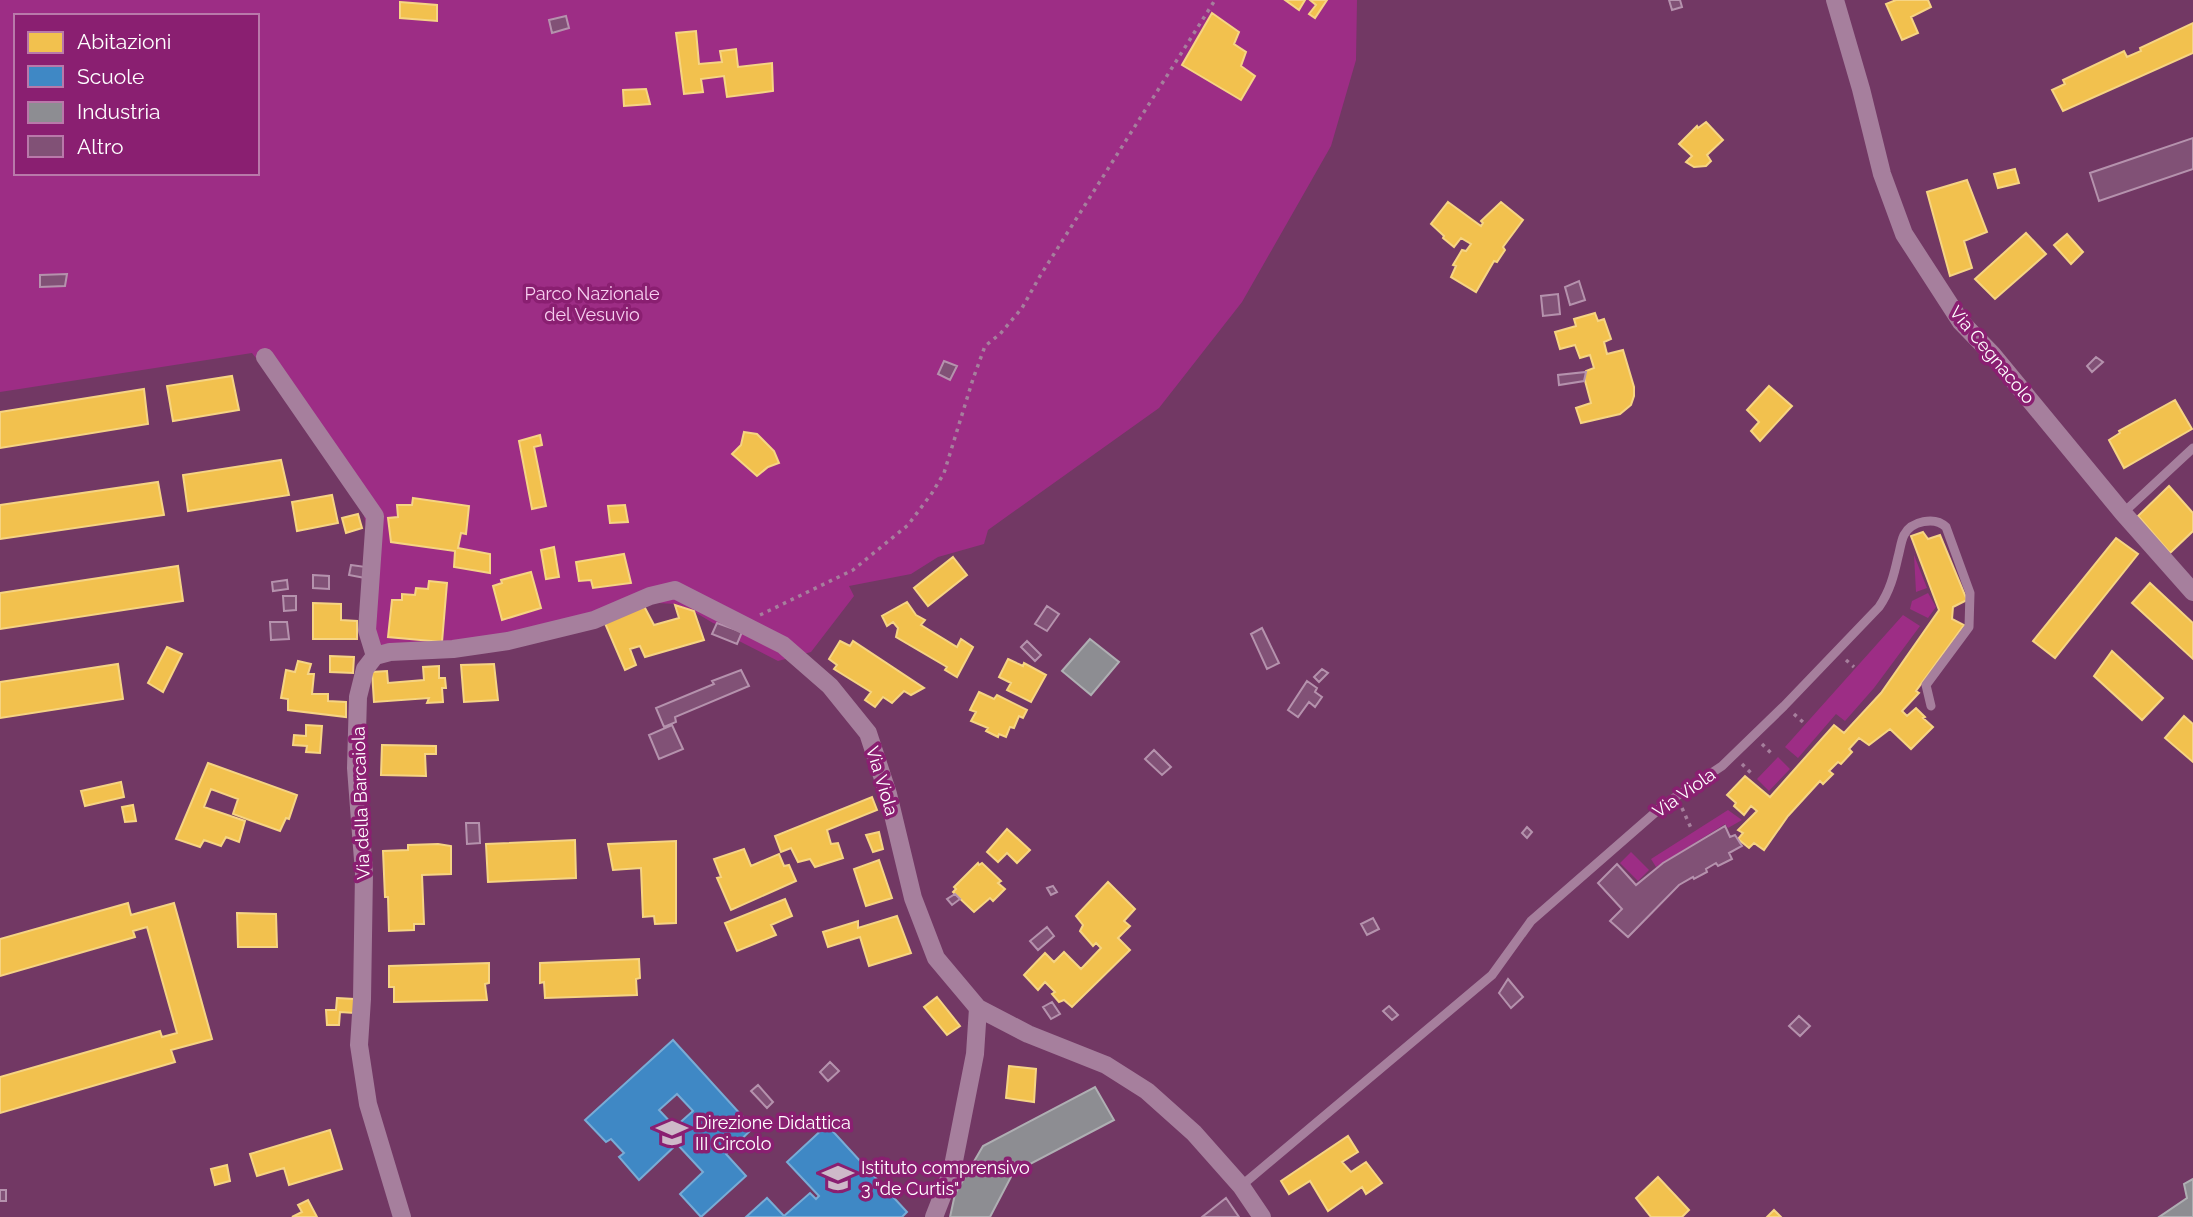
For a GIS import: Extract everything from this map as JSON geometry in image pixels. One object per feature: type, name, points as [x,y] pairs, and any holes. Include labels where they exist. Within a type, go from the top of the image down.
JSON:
[{"type":"street","name":"Via Cegnacolo","points":[[1835,0],[1882,174],[1904,234],[1961,322],[1992,354],[2123,513],[2193,592]]},
{"type":"street","points":[[265,357],[375,516],[367,630],[375,656]]},
{"type":"street","name":"Via Viola","points":[[375,656],[390,652],[453,649],[508,641],[594,620],[650,596],[676,590],[783,645],[830,686],[868,733],[888,794],[913,898],[936,958],[978,1009],[1028,1034],[1106,1065],[1147,1091],[1194,1133],[1241,1186],[1262,1217]]},
{"type":"street","name":"Via della Barcaiola","points":[[375,656],[365,669],[358,697],[356,768],[364,873],[359,1045],[368,1104],[402,1217]]},
{"type":"street","points":[[934,1217],[951,1171],[975,1054],[978,1009]]},
{"type":"lane","points":[[2123,513],[2193,448]]},
{"type":"lane","name":"Via Viola","points":[[1241,1186],[1492,975],[1531,921],[1622,839],[1677,796],[1722,766],[1879,607],[1889,592],[1905,533],[1916,524],[1930,520],[1941,522],[1946,527],[1970,593],[1969,626],[1926,685],[1931,706]]},
{"type":"path","points":[[742,623],[853,570],[908,524],[932,494],[944,473],[985,346],[1000,334],[1022,307],[1214,0]]},
{"type":"path","points":[[1677,796],[1691,828]]},
{"type":"green space","name":"Parco Nazionale del Vesuvio","points":[[0,0],[1357,0],[1356,60],[1331,146],[1242,302],[1159,408],[988,530],[984,544],[938,557],[911,574],[849,586],[854,596],[811,652],[778,661],[739,641],[741,632],[713,623],[676,604],[657,603],[428,658],[364,641],[376,573],[363,511],[295,408],[252,353],[0,392]]},
{"type":"green space","points":[[1914,555],[1927,588],[1916,592]]},
{"type":"green space","points":[[1928,593],[1936,607],[1928,618],[1910,609],[1912,601]]},
{"type":"green space","points":[[1903,615],[1920,626],[1874,688],[1845,721],[1836,714],[1798,758],[1785,747]]},
{"type":"green space","points":[[1778,757],[1790,769],[1769,791],[1757,779]]},
{"type":"green space","points":[[1728,810],[1742,820],[1728,828],[1725,824],[1656,867],[1651,859]]},
{"type":"green space","points":[[1631,852],[1649,870],[1638,881],[1620,863]]},
{"type":"building: Abitazioni","points":[[1285,0],[1305,0],[1299,10]]},
{"type":"building: Abitazioni","points":[[1310,0],[1327,0],[1315,18],[1309,14],[1316,5]]},
{"type":"building: Abitazioni","points":[[1896,0],[1928,0],[1931,7],[1911,17],[1918,33],[1902,40],[1886,4]]},
{"type":"building: Abitazioni","points":[[400,2],[437,5],[437,21],[400,18]]},
{"type":"building: Abitazioni","points":[[1212,13],[1239,32],[1234,44],[1246,52],[1241,66],[1255,76],[1241,100],[1182,65]]},
{"type":"building: Abitazioni","points":[[2193,23],[2193,53],[2063,111],[2052,90],[2065,84],[2063,80],[2124,51],[2127,57],[2141,51],[2140,48]]},
{"type":"building: Abitazioni","points":[[696,31],[699,64],[722,62],[720,51],[736,49],[738,67],[772,63],[773,91],[727,97],[724,76],[701,79],[703,92],[684,94],[676,33]]},
{"type":"building: Abitazioni","points":[[646,89],[650,104],[624,106],[623,90]]},
{"type":"building: Abitazioni","points":[[1706,122],[1723,140],[1707,155],[1711,161],[1706,166],[1694,167],[1686,162],[1692,156],[1679,144],[1697,126],[1698,128]]},
{"type":"building: Abitazioni","points":[[2015,169],[2019,183],[1998,188],[1994,174]]},
{"type":"building: Abitazioni","points":[[1967,180],[1987,232],[1964,241],[1972,268],[1950,276],[1927,192]]},
{"type":"building: Abitazioni","points":[[1448,202],[1481,226],[1481,221],[1501,202],[1523,220],[1476,292],[1451,277],[1456,266],[1453,265],[1462,250],[1466,251],[1471,244],[1461,238],[1454,247],[1431,224]]},
{"type":"building: Abitazioni","points":[[2026,233],[2046,254],[1995,299],[1975,279]]},
{"type":"building: Abitazioni","points":[[2067,234],[2083,252],[2071,264],[2054,245]]},
{"type":"building: Abitazioni","points":[[1595,313],[1598,321],[1604,319],[1611,339],[1604,342],[1607,354],[1623,350],[1634,396],[1631,405],[1620,414],[1581,423],[1576,408],[1591,403],[1584,377],[1586,371],[1594,368],[1590,355],[1580,358],[1575,345],[1560,349],[1555,332],[1576,326],[1574,319]]},
{"type":"building: Abitazioni","points":[[232,376],[239,410],[173,421],[167,386]]},
{"type":"building: Abitazioni","points":[[1769,386],[1792,406],[1760,441],[1751,431],[1759,422],[1747,410]]},
{"type":"building: Abitazioni","points":[[144,389],[148,424],[0,448],[0,412]]},
{"type":"building: Abitazioni","points":[[2175,400],[2192,429],[2124,468],[2109,440],[2120,433],[2119,431]]},
{"type":"building: Abitazioni","points":[[744,432],[757,434],[774,451],[779,463],[768,467],[757,476],[732,454],[741,445]]},
{"type":"building: Abitazioni","points":[[540,435],[542,445],[534,447],[546,506],[532,509],[519,441]]},
{"type":"building: Abitazioni","points":[[281,460],[289,495],[188,511],[183,475]]},
{"type":"building: Abitazioni","points":[[158,482],[164,515],[0,539],[0,505]]},
{"type":"building: Abitazioni","points":[[2169,486],[2193,513],[2193,531],[2170,553],[2138,516]]},
{"type":"building: Abitazioni","points":[[332,495],[338,523],[297,531],[292,502]]},
{"type":"building: Abitazioni","points":[[413,498],[469,506],[466,534],[461,533],[458,548],[490,554],[490,573],[454,567],[455,551],[391,542],[388,518],[398,517],[397,505],[412,505]]},
{"type":"building: Abitazioni","points":[[625,505],[628,522],[610,523],[608,506]]},
{"type":"building: Abitazioni","points":[[358,514],[362,528],[346,533],[342,518]]},
{"type":"building: Abitazioni","points":[[1923,532],[1928,539],[1940,535],[1967,600],[1953,607],[1952,619],[1964,625],[1916,691],[1919,693],[1902,711],[1907,716],[1916,708],[1933,727],[1911,749],[1890,729],[1869,745],[1859,738],[1849,749],[1852,752],[1841,764],[1838,762],[1829,771],[1833,774],[1823,784],[1820,781],[1788,816],[1764,850],[1754,843],[1749,848],[1738,839],[1743,833],[1738,830],[1757,811],[1751,806],[1744,815],[1727,795],[1745,776],[1770,797],[1834,725],[1844,733],[1881,693],[1939,610],[1911,536]]},
{"type":"building: Abitazioni","points":[[2116,538],[2138,554],[2055,658],[2033,641]]},
{"type":"building: Abitazioni","points":[[554,547],[559,577],[546,579],[541,550]]},
{"type":"building: Abitazioni","points":[[624,554],[631,583],[593,588],[591,580],[579,581],[576,562]]},
{"type":"building: Abitazioni","points":[[953,557],[967,575],[928,606],[914,588]]},
{"type":"building: Abitazioni","points":[[178,566],[183,601],[0,629],[0,593]]},
{"type":"building: Abitazioni","points":[[531,572],[541,608],[502,620],[493,586],[502,583],[501,580]]},
{"type":"building: Abitazioni","points":[[429,581],[447,583],[442,642],[388,637],[392,600],[402,600],[402,594],[415,595],[416,588],[428,589]]},
{"type":"building: Abitazioni","points":[[2150,583],[2193,623],[2193,659],[2132,603]]},
{"type":"building: Abitazioni","points":[[907,602],[916,615],[925,620],[921,625],[957,647],[961,639],[973,647],[957,677],[945,670],[947,667],[896,637],[898,628],[893,622],[887,626],[882,616]]},
{"type":"building: Abitazioni","points":[[313,603],[341,604],[341,620],[357,621],[357,639],[313,639]]},
{"type":"building: Abitazioni","points":[[675,605],[694,611],[704,640],[645,657],[640,646],[630,649],[636,665],[625,670],[604,621],[644,606],[654,625],[679,618]]},
{"type":"building: Abitazioni","points":[[840,641],[850,646],[853,641],[924,688],[911,695],[904,691],[892,703],[883,697],[875,707],[865,700],[871,692],[834,669],[837,665],[829,659]]},
{"type":"building: Abitazioni","points":[[167,647],[182,654],[163,692],[148,683]]},
{"type":"building: Abitazioni","points":[[2112,651],[2163,698],[2142,720],[2094,676]]},
{"type":"building: Abitazioni","points":[[330,656],[354,657],[353,673],[330,672]]},
{"type":"building: Abitazioni","points":[[1008,659],[1023,666],[1024,663],[1046,675],[1031,702],[1007,690],[1011,683],[999,677]]},
{"type":"building: Abitazioni","points":[[298,661],[311,664],[308,674],[314,674],[312,694],[328,694],[328,701],[346,702],[346,717],[288,710],[288,699],[281,698],[286,670],[295,672]]},
{"type":"building: Abitazioni","points":[[118,664],[123,699],[0,718],[0,682]]},
{"type":"building: Abitazioni","points":[[494,664],[498,700],[464,702],[461,665]]},
{"type":"building: Abitazioni","points":[[439,666],[439,678],[445,678],[446,688],[442,688],[443,702],[427,703],[429,698],[374,702],[372,672],[387,671],[388,683],[424,680],[423,667]]},
{"type":"building: Abitazioni","points":[[979,692],[994,699],[997,695],[1027,710],[1023,718],[1019,716],[1014,728],[1010,727],[1006,737],[999,734],[998,737],[986,731],[988,728],[971,721],[976,712],[970,710]]},
{"type":"building: Abitazioni","points":[[2184,716],[2193,724],[2193,762],[2165,738]]},
{"type":"building: Abitazioni","points":[[306,725],[322,726],[320,753],[306,752],[307,746],[293,745],[294,735],[306,736]]},
{"type":"building: Abitazioni","points":[[382,745],[436,746],[436,754],[425,754],[426,776],[381,775]]},
{"type":"building: Abitazioni","points":[[208,763],[297,795],[289,819],[286,818],[280,831],[233,814],[238,799],[211,789],[204,807],[245,821],[239,842],[226,837],[221,846],[204,840],[200,847],[176,839]]},
{"type":"building: Abitazioni","points":[[121,782],[124,797],[85,806],[81,791]]},
{"type":"building: Abitazioni","points":[[872,797],[877,810],[827,830],[831,844],[838,843],[843,858],[815,867],[810,859],[798,862],[791,848],[781,852],[775,836]]},
{"type":"building: Abitazioni","points":[[133,805],[136,821],[125,822],[122,807]]},
{"type":"building: Abitazioni","points":[[1007,829],[1030,850],[1017,863],[1007,853],[998,862],[987,852]]},
{"type":"building: Abitazioni","points":[[879,832],[883,849],[873,852],[866,835]]},
{"type":"building: Abitazioni","points":[[575,840],[576,878],[488,882],[486,844]]},
{"type":"building: Abitazioni","points":[[676,841],[676,923],[655,924],[654,916],[643,917],[641,868],[613,870],[608,844]]},
{"type":"building: Abitazioni","points":[[408,845],[451,846],[451,874],[422,875],[424,924],[414,924],[414,930],[389,931],[383,851],[408,850]]},
{"type":"building: Abitazioni","points":[[744,849],[751,866],[779,854],[784,866],[789,865],[796,881],[731,910],[717,878],[721,877],[714,859]]},
{"type":"building: Abitazioni","points":[[879,860],[892,898],[866,906],[854,869]]},
{"type":"building: Abitazioni","points":[[978,863],[982,863],[1001,881],[998,883],[1005,889],[993,901],[990,898],[974,912],[953,892],[956,889],[954,887]]},
{"type":"building: Abitazioni","points":[[1108,882],[1135,909],[1124,921],[1130,926],[1118,938],[1130,950],[1072,1007],[1064,1000],[1059,1002],[1052,994],[1055,992],[1045,982],[1038,990],[1024,975],[1045,953],[1054,962],[1064,952],[1081,969],[1101,948],[1096,943],[1093,946],[1080,931],[1083,925],[1076,916]]},
{"type":"building: Abitazioni","points":[[785,899],[792,916],[771,925],[776,935],[737,951],[725,923]]},
{"type":"building: Abitazioni","points":[[128,903],[131,915],[174,903],[212,1039],[171,1050],[175,1062],[0,1113],[0,1077],[160,1031],[162,1037],[177,1033],[147,927],[133,931],[135,937],[0,976],[0,939]]},
{"type":"building: Abitazioni","points":[[237,913],[276,914],[277,947],[238,947]]},
{"type":"building: Abitazioni","points":[[897,916],[911,953],[869,966],[860,937],[828,947],[823,932],[858,921],[858,928]]},
{"type":"building: Abitazioni","points":[[639,959],[637,995],[545,998],[544,982],[540,983],[540,963]]},
{"type":"building: Abitazioni","points":[[489,963],[489,983],[485,984],[487,1000],[394,1002],[394,987],[389,987],[389,966]]},
{"type":"building: Abitazioni","points":[[937,997],[960,1026],[947,1035],[924,1007]]},
{"type":"building: Abitazioni","points":[[337,998],[354,999],[354,1013],[340,1012],[339,1025],[327,1025],[326,1010],[336,1010]]},
{"type":"building: Abitazioni","points":[[1009,1066],[1036,1069],[1034,1102],[1006,1098]]},
{"type":"building: Abitazioni","points":[[330,1130],[342,1169],[289,1185],[284,1168],[257,1176],[250,1154]]},
{"type":"building: Abitazioni","points":[[1348,1136],[1358,1152],[1342,1162],[1351,1172],[1366,1162],[1382,1183],[1366,1194],[1362,1187],[1328,1211],[1310,1181],[1289,1194],[1281,1181]]},
{"type":"building: Abitazioni","points":[[227,1165],[230,1181],[215,1185],[211,1169]]},
{"type":"building: Abitazioni","points":[[1658,1177],[1689,1210],[1682,1217],[1651,1217],[1636,1198]]},
{"type":"building: Abitazioni","points":[[308,1200],[317,1217],[292,1217],[302,1212],[298,1205]]},
{"type":"building: Abitazioni","points":[[1774,1210],[1781,1217],[1767,1217]]},
{"type":"building: Scuole","name":"Direzione Didattica III Circolo","points":[[673,1040],[753,1128],[726,1154],[746,1176],[701,1217],[680,1194],[703,1172],[677,1144],[639,1180],[619,1157],[624,1153],[611,1139],[606,1142],[585,1120]],"holes":[[[677,1094],[693,1111],[675,1127],[659,1110]]]},
{"type":"building: Scuole","name":"Istituto comprensivo 3 \"de Curtis\"","points":[[827,1125],[907,1212],[902,1217],[746,1217],[767,1198],[784,1216],[810,1193],[816,1199],[819,1196],[787,1162]]},
{"type":"building: Industria","points":[[1090,639],[1119,662],[1091,695],[1062,671]]},
{"type":"building: Industria","points":[[1095,1087],[1114,1120],[1013,1173],[990,1217],[950,1217],[955,1194],[983,1146]]},
{"type":"building: Industria","points":[[2193,1179],[2193,1217],[2159,1217],[2187,1198],[2184,1184]]},
{"type":"building: Altro","points":[[1669,0],[1680,0],[1682,7],[1672,10]]},
{"type":"building: Altro","points":[[566,16],[569,28],[552,33],[549,20]]},
{"type":"building: Altro","points":[[2193,138],[2193,169],[2099,201],[2090,173]]},
{"type":"building: Altro","points":[[67,274],[65,286],[40,287],[40,275]]},
{"type":"building: Altro","points":[[1579,281],[1585,300],[1570,305],[1565,287]]},
{"type":"building: Altro","points":[[1558,294],[1560,314],[1543,316],[1541,296]]},
{"type":"building: Altro","points":[[2096,357],[2103,362],[2092,372],[2087,366]]},
{"type":"building: Altro","points":[[944,361],[957,366],[950,380],[938,374]]},
{"type":"building: Altro","points":[[1586,372],[1584,381],[1559,385],[1558,375]]},
{"type":"building: Altro","points":[[351,565],[366,567],[365,578],[349,575]]},
{"type":"building: Altro","points":[[313,575],[329,576],[329,589],[313,588]]},
{"type":"building: Altro","points":[[287,580],[288,589],[273,591],[272,582]]},
{"type":"building: Altro","points":[[283,596],[296,596],[296,610],[284,611]]},
{"type":"building: Altro","points":[[1047,606],[1059,614],[1047,631],[1035,624]]},
{"type":"building: Altro","points":[[270,622],[287,622],[289,639],[271,640]]},
{"type":"building: Altro","points":[[717,623],[742,632],[737,644],[712,634]]},
{"type":"building: Altro","points":[[1262,628],[1279,663],[1267,669],[1251,634]]},
{"type":"building: Altro","points":[[1027,641],[1041,655],[1035,661],[1021,647]]},
{"type":"building: Altro","points":[[1322,669],[1328,673],[1319,682],[1314,677]]},
{"type":"building: Altro","points":[[741,670],[749,686],[675,717],[676,722],[664,727],[656,708]]},
{"type":"building: Altro","points":[[1307,681],[1317,688],[1315,692],[1322,697],[1315,707],[1309,702],[1298,717],[1288,710]]},
{"type":"building: Altro","points":[[672,725],[683,749],[659,759],[649,735]]},
{"type":"building: Altro","points":[[1154,750],[1171,767],[1162,775],[1145,759]]},
{"type":"building: Altro","points":[[466,823],[479,823],[480,843],[467,844]]},
{"type":"building: Altro","points":[[1725,826],[1730,837],[1735,835],[1742,846],[1729,853],[1732,859],[1718,866],[1716,863],[1706,869],[1707,872],[1679,885],[1628,937],[1610,921],[1622,909],[1598,883],[1617,864],[1636,885],[1663,863]]},
{"type":"building: Altro","points":[[1527,827],[1532,832],[1527,838],[1522,833]]},
{"type":"building: Altro","points":[[1053,886],[1057,892],[1051,895],[1047,888]]},
{"type":"building: Altro","points":[[955,894],[960,899],[952,905],[947,899]]},
{"type":"building: Altro","points":[[1373,918],[1379,929],[1367,935],[1361,924]]},
{"type":"building: Altro","points":[[1047,927],[1054,936],[1038,950],[1030,941]]},
{"type":"building: Altro","points":[[1508,979],[1523,997],[1511,1008],[1499,993]]},
{"type":"building: Altro","points":[[1052,1002],[1060,1014],[1051,1019],[1043,1007]]},
{"type":"building: Altro","points":[[1389,1006],[1398,1015],[1392,1020],[1383,1011]]},
{"type":"building: Altro","points":[[1799,1016],[1810,1026],[1800,1036],[1789,1026]]},
{"type":"building: Altro","points":[[830,1062],[839,1071],[828,1081],[820,1072]]},
{"type":"building: Altro","points":[[758,1085],[773,1102],[767,1108],[751,1091]]},
{"type":"building: Altro","points":[[0,1190],[6,1190],[6,1201],[0,1201]]},
{"type":"building: Altro","points":[[1226,1198],[1239,1217],[1202,1217]]},
{"type":"place","name":"Direzione Didattica III Circolo","points":[[672,1133]]},
{"type":"place","name":"Istituto comprensivo 3 \"de Curtis\"","points":[[838,1178]]}]
